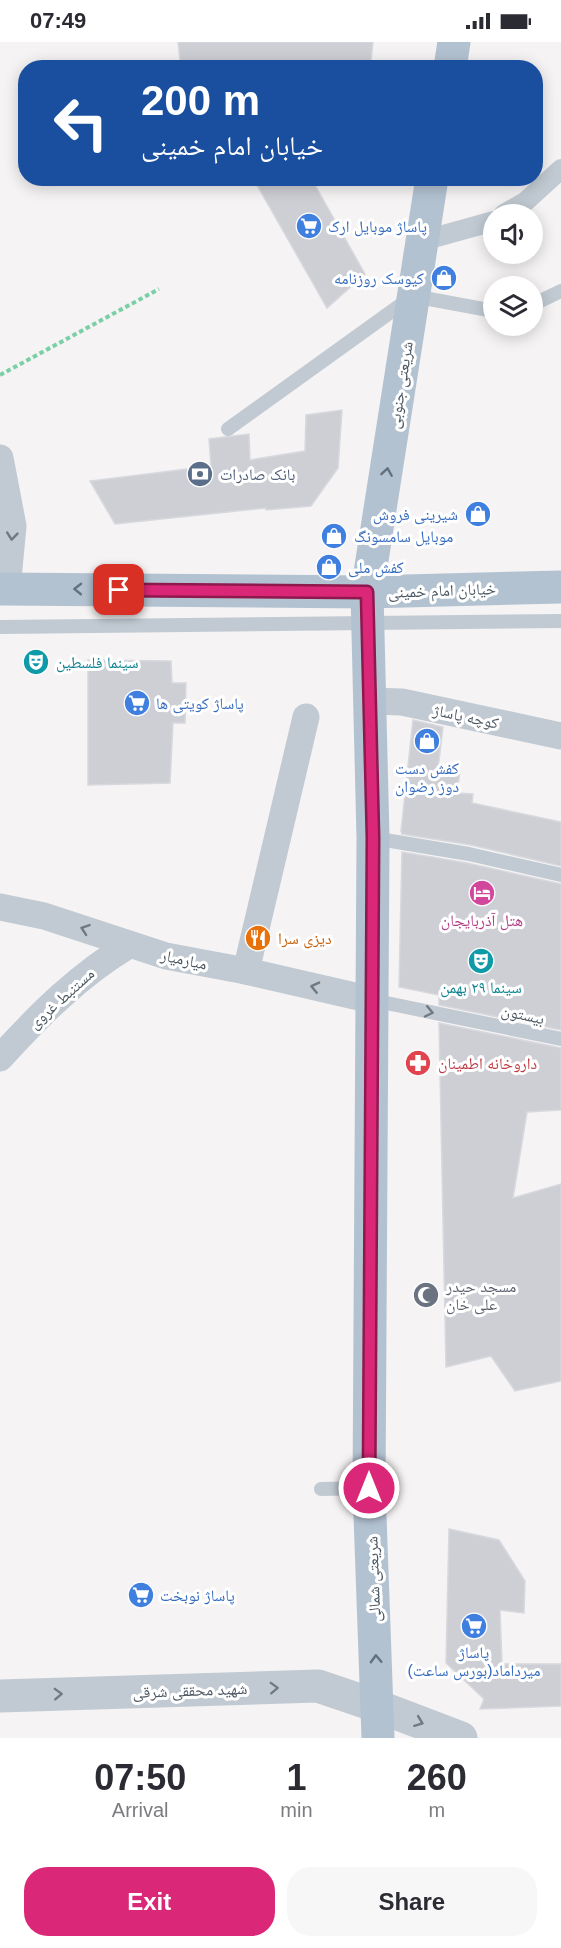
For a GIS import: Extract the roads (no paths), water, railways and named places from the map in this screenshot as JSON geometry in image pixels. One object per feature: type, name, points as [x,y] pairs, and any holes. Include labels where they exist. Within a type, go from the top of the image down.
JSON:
[{"type":"main road","points":[[451,60],[454,42]]},
{"type":"main road","name":"شریعتی جنوبی","points":[[367,608],[431,186]]},
{"type":"main road","name":"خیابان امام خمینی","points":[[3,589],[367,608],[561,586]]},
{"type":"main road","name":"شریعتی شمالی","points":[[367,608],[373,838],[369,1488],[378,1738]]},
{"type":"street","points":[[543,185],[561,168]]},
{"type":"street","points":[[522,204],[542,186]]},
{"type":"street","points":[[422,241],[483,224]]},
{"type":"street","points":[[0,458],[13,526],[3,589]]},
{"type":"street","name":"کوچه پاساژ","points":[[370,701],[402,702],[561,736]]},
{"type":"street","points":[[246,971],[306,717]]},
{"type":"street","name":"میارمیار","points":[[0,907],[44,916],[166,956],[246,971],[372,1000]]},
{"type":"street","name":"مستنبط غروی","points":[[0,1058],[34,1020],[81,978],[105,959],[129,945]]},
{"type":"street","name":"شهید محققی شرقی","points":[[0,1695],[318,1686],[461,1738]]},
{"type":"lane","points":[[543,300],[561,291]]},
{"type":"lane","points":[[228,429],[413,296],[483,309]]},
{"type":"lane","points":[[0,627],[367,608],[561,621]]},
{"type":"lane","points":[[373,838],[469,854],[561,875]]},
{"type":"lane","name":"بیستون","points":[[372,1000],[561,1039]]},
{"type":"lane","points":[[321,1489],[369,1488]]},
{"type":"place","name":"پاساژ موبایل ارک","points":[[309,226]]},
{"type":"place","name":"کیوسک روزنامه","points":[[444,278]]},
{"type":"place","name":"بانک صادرات","points":[[200,474]]},
{"type":"place","name":"شیرینی فروش","points":[[478,514]]},
{"type":"place","name":"موبایل سامسونگ","points":[[334,536]]},
{"type":"place","name":"کفش ملی","points":[[329,567]]},
{"type":"place","name":"سینما فلسطین","points":[[36,662]]},
{"type":"place","name":"پاساژ کویتی ها","points":[[137,703]]},
{"type":"place","name":"کفش دست دوز رضوان","points":[[427,741]]},
{"type":"place","name":"هتل آذربایجان","points":[[482,893]]},
{"type":"place","name":"دیزی سرا","points":[[258,938]]},
{"type":"place","name":"سینما ۲۹ بهمن","points":[[481,961]]},
{"type":"place","name":"داروخانه اطمینان","points":[[418,1063]]},
{"type":"place","name":"مسجد حیدر علی خان","points":[[426,1295]]},
{"type":"place","name":"پاساژ نوبخت","points":[[141,1595]]},
{"type":"place","name":"پاساژ میرداماد(بورس ساعت)","points":[[474,1626]]}]
